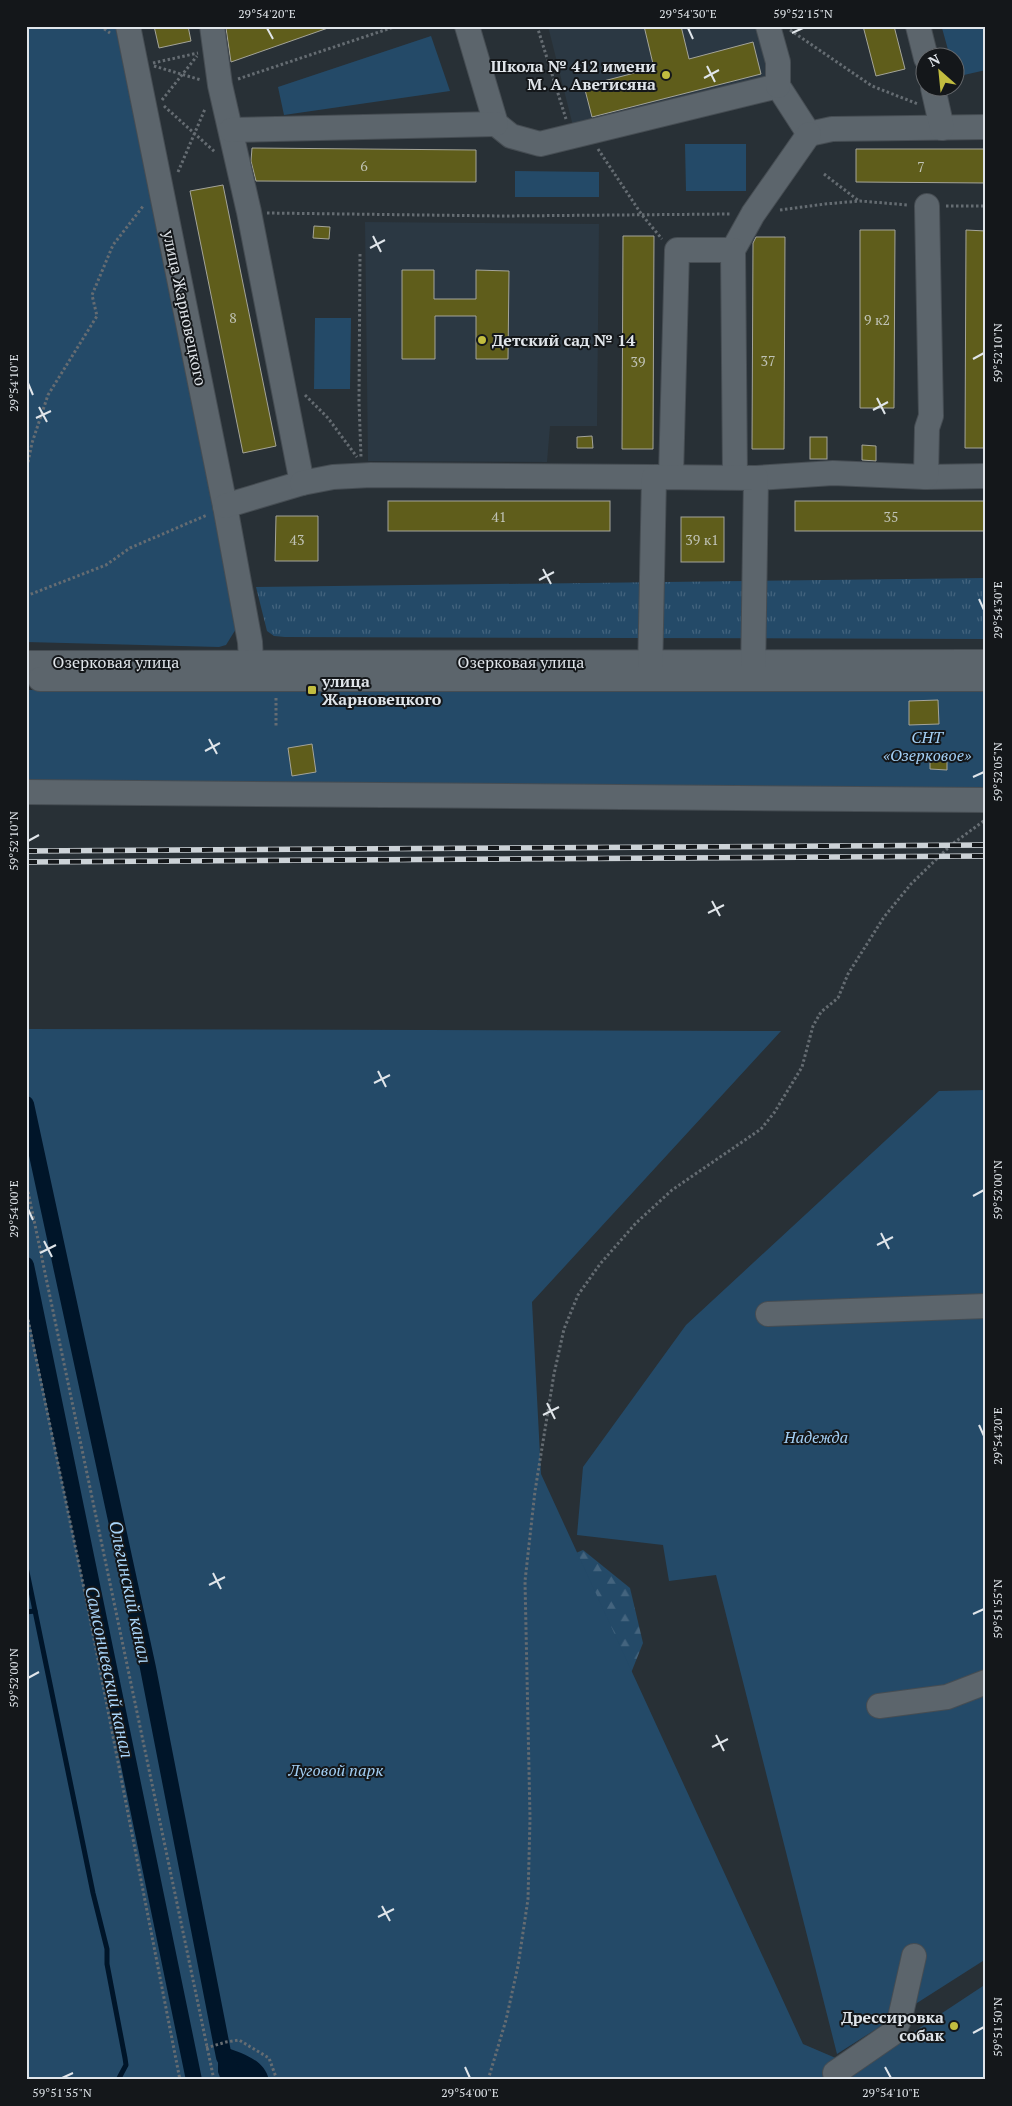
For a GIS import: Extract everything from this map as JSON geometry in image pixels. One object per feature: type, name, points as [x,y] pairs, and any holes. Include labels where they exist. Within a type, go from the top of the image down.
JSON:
[{"type":"street","name":"улица Жарновецкого","points":[[128,26],[225,506],[250,642],[252,671]]},
{"type":"street","points":[[212,26],[220,85],[249,212],[302,483]]},
{"type":"street","points":[[468,26],[496,124],[511,136],[540,144],[778,86]]},
{"type":"street","points":[[768,26],[778,62],[778,86],[808,134]]},
{"type":"street","points":[[918,26],[924,48]]},
{"type":"street","points":[[935,98],[940,120]]},
{"type":"street","points":[[753,671],[733,250],[753,214],[808,134],[832,129],[940,120],[986,127]]},
{"type":"street","points":[[231,130],[496,124]]},
{"type":"street","points":[[926,206],[931,416],[927,428],[926,476]]},
{"type":"street","points":[[651,670],[677,250],[733,250]]},
{"type":"street","points":[[225,506],[302,483],[333,476],[745,477],[833,473],[986,476]]},
{"type":"street","name":"Озерковая улица","points":[[753,671],[986,662]]},
{"type":"street","name":"Озерковая улица","points":[[26,663],[252,671]]},
{"type":"street","name":"Озерковая улица","points":[[26,679],[252,671],[651,670],[753,671],[986,679]]},
{"type":"street","points":[[26,792],[986,800]]},
{"type":"street","points":[[768,1314],[986,1306]]},
{"type":"street","points":[[879,1706],[947,1697],[986,1682]]},
{"type":"street","points":[[837,2080],[835,2074],[893,2033],[900,2018],[914,1956]]},
{"type":"path","points":[[26,472],[32,443],[48,395],[97,316],[92,295],[113,246],[148,199],[172,190],[212,92],[220,85],[397,26]]},
{"type":"path","points":[[537,26],[569,126],[592,140],[642,215],[667,245],[677,250]]},
{"type":"path","points":[[784,26],[872,86],[940,120]]},
{"type":"path","points":[[220,85],[184,74],[148,65],[199,53],[184,74],[160,103],[240,175]]},
{"type":"path","points":[[824,174],[860,201]]},
{"type":"path","points":[[249,212],[502,216],[642,215],[753,214],[860,201],[926,206],[986,206]]},
{"type":"path","points":[[300,391],[328,418],[361,462],[359,402],[360,254]]},
{"type":"path","points":[[26,596],[106,566],[130,548],[225,506]]},
{"type":"path","points":[[276,692],[276,728]]},
{"type":"path","points":[[488,2080],[508,2011],[518,1966],[528,1899],[530,1808],[525,1581],[530,1526],[554,1374],[568,1320],[578,1295],[600,1264],[636,1223],[672,1190],[761,1129],[774,1113],[802,1067],[813,1026],[821,1012],[838,998],[848,974],[884,917],[911,884],[951,846],[986,819]]},
{"type":"path","points":[[26,1182],[214,2080]]},
{"type":"path","points":[[26,1310],[89,1612],[180,2080]]},
{"type":"path","points":[[206,2048],[216,2044],[239,2040],[269,2058],[277,2080]]},
{"type":"shaded area","name":"Школа № 412 имени М. А. Аветисяна","points":[[548,26],[762,26],[770,79],[573,126]]},
{"type":"shaded area","name":"Детский сад № 14","points":[[365,222],[599,224],[597,426],[550,426],[547,462],[368,461]]},
{"type":"shaded area","points":[[225,2044],[225,2047],[258,2062],[263,2067],[269,2080],[221,2080],[218,2072],[218,2049],[220,2048],[219,2045]]},
{"type":"green space","points":[[26,26],[116,26],[239,624],[226,645],[219,647],[26,642]]},
{"type":"green space","points":[[949,26],[986,26],[986,70],[964,75],[964,48],[948,48],[942,28]]},
{"type":"green space","points":[[431,36],[450,91],[284,115],[278,87]]},
{"type":"green space","points":[[685,144],[746,144],[746,191],[686,191]]},
{"type":"green space","points":[[515,171],[599,172],[599,197],[515,197]]},
{"type":"green space","points":[[315,318],[351,318],[350,389],[314,389]]},
{"type":"green space","points":[[986,578],[986,639],[285,637],[274,636],[267,631],[256,587]]},
{"type":"green space","name":"СНТ «Озерковое»","points":[[986,687],[986,805],[26,803],[26,690]]},
{"type":"green space","name":"Луговой парк","points":[[26,1029],[781,1031],[532,1302],[541,1474],[803,2044],[859,2068],[986,1984],[986,2080],[26,2080]]},
{"type":"green space","name":"Надежда","points":[[986,1090],[986,1959],[837,2054],[716,1575],[669,1581],[663,1545],[577,1535],[583,1467],[686,1325],[939,1091]]},
{"type":"green space","points":[[583,1550],[630,1588],[643,1643],[623,1693],[545,1566]]},
{"type":"building","points":[[154,26],[188,26],[191,41],[159,48]]},
{"type":"building","points":[[232,26],[328,26],[328,28],[231,62],[226,28]]},
{"type":"building","points":[[644,26],[681,26],[689,59],[753,42],[761,74],[592,117],[584,86],[654,68]]},
{"type":"building","points":[[863,26],[894,26],[905,69],[876,76]]},
{"type":"building","points":[[252,148],[476,150],[476,182],[256,181],[251,161]]},
{"type":"building","points":[[856,149],[986,149],[986,183],[856,182]]},
{"type":"building","points":[[223,185],[276,446],[243,453],[190,191]]},
{"type":"building","points":[[314,226],[330,227],[329,239],[313,238]]},
{"type":"building","points":[[860,230],[895,230],[894,408],[860,408]]},
{"type":"building","points":[[966,230],[986,231],[986,448],[965,448]]},
{"type":"building","points":[[623,236],[654,236],[653,449],[622,449]]},
{"type":"building","points":[[756,237],[785,237],[784,449],[752,449],[753,243]]},
{"type":"building","points":[[402,270],[434,270],[434,299],[476,299],[476,270],[509,271],[508,359],[476,359],[476,316],[435,316],[435,359],[402,359]]},
{"type":"building","points":[[592,436],[593,448],[577,448],[577,437]]},
{"type":"building","points":[[810,437],[827,437],[827,459],[810,459]]},
{"type":"building","points":[[862,445],[876,446],[876,461],[862,460]]},
{"type":"building","points":[[388,501],[610,501],[610,531],[388,531]]},
{"type":"building","points":[[795,501],[986,501],[986,531],[795,531]]},
{"type":"building","points":[[276,516],[318,516],[318,561],[275,561]]},
{"type":"building","points":[[681,517],[724,517],[724,562],[681,562]]},
{"type":"building","points":[[938,700],[939,724],[909,725],[909,701]]},
{"type":"building","points":[[312,744],[316,772],[292,776],[288,748]]},
{"type":"building","points":[[930,755],[947,756],[947,770],[930,769]]},
{"type":"waterway","name":"Ольгинский канал","points":[[26,1104],[148,1668],[224,2057],[237,2080]]},
{"type":"waterway","name":"Самсониевский канал","points":[[26,1265],[194,2080]]},
{"type":"waterway","points":[[26,1567],[93,1893],[107,1949],[107,1964],[126,2065],[118,2080]]},
{"type":"waterway","points":[[26,1612],[35,1611]]},
{"type":"railway","points":[[26,851],[986,845]]},
{"type":"railway","points":[[26,862],[986,856]]},
{"type":"place","name":"Школа № 412 имени М. А. Аветисяна","points":[[666,75]]},
{"type":"place","name":"Детский сад № 14","points":[[482,340]]},
{"type":"place","name":"улица Жарновецкого","points":[[312,690]]},
{"type":"place","name":"Дрессировка собак","points":[[954,2026]]}]
